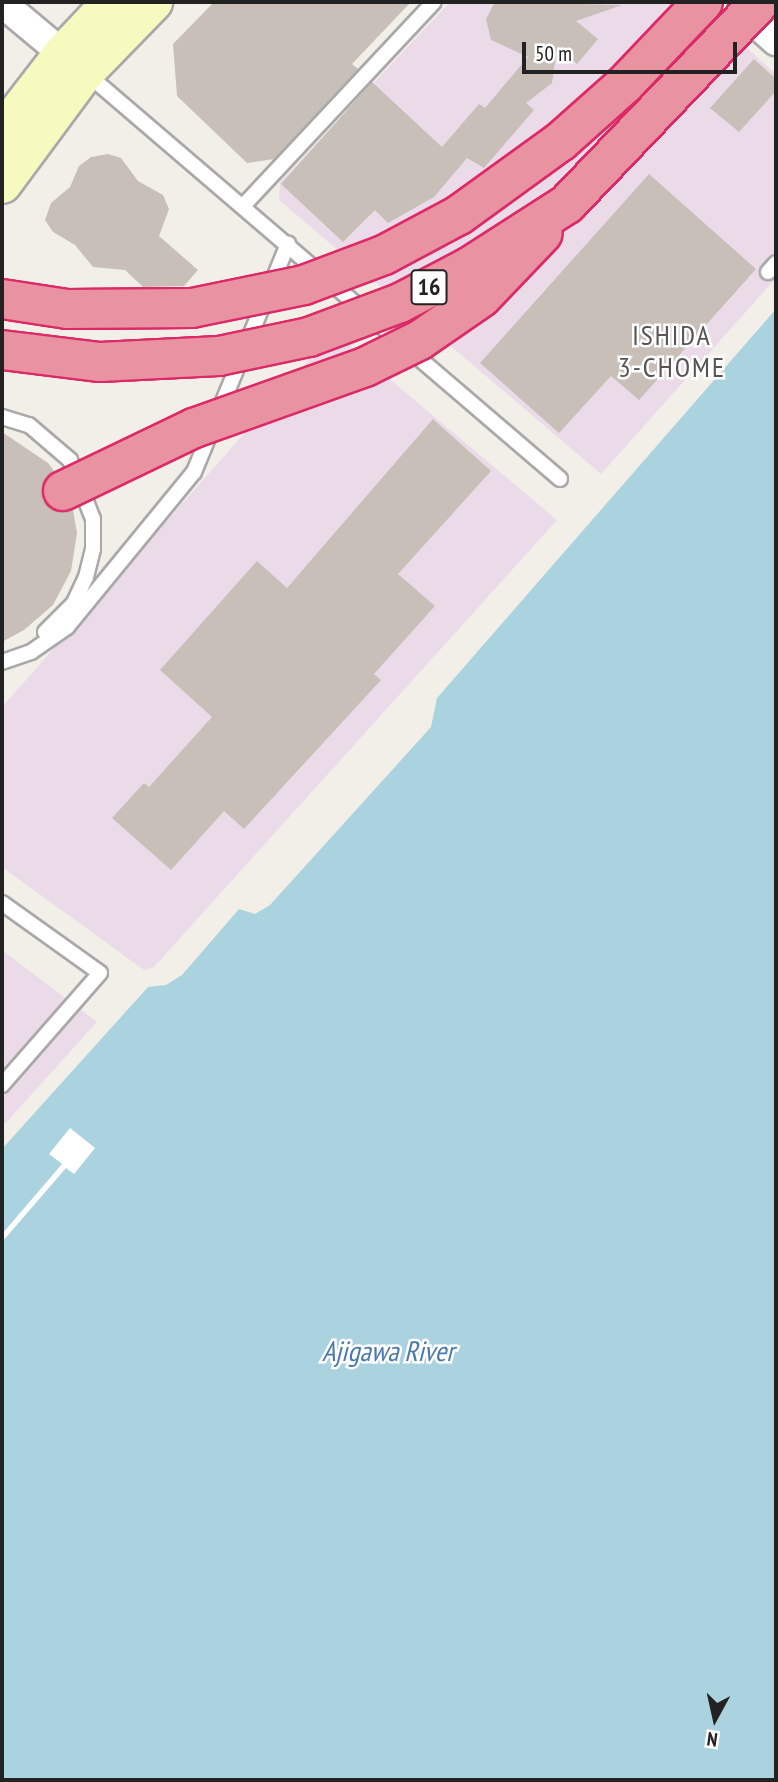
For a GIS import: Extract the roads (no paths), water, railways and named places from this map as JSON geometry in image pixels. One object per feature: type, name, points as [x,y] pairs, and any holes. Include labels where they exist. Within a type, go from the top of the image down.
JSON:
[{"type":"highway","name":"16","points":[[2,299],[90,310],[192,308],[304,285],[384,255],[459,215],[560,142],[625,85],[703,2]]},
{"type":"highway","name":"16","points":[[2,350],[62,361],[152,362],[219,356],[309,337],[400,303],[469,267],[567,204],[760,2]]},
{"type":"highway","points":[[63,491],[205,423],[365,367],[420,340],[482,297],[567,204]]},
{"type":"street","points":[[2,184],[112,2]]},
{"type":"street","points":[[2,133],[74,63],[153,2]]},
{"type":"street","points":[[732,2],[776,41]]},
{"type":"street","points":[[2,3],[74,63]]},
{"type":"lane","points":[[243,206],[434,2]]},
{"type":"lane","points":[[74,63],[561,479]]},
{"type":"lane","points":[[2,662],[30,652],[67,627],[194,472],[288,244]]},
{"type":"lane","points":[[2,417],[29,425],[51,439],[70,460],[93,519],[93,549],[74,603],[43,634],[2,655]]},
{"type":"lane","points":[[2,903],[100,973],[2,1085]]},
{"type":"water","name":"Ajigawa River","points":[[776,309],[776,1780],[2,1780],[2,1149],[148,987],[166,985],[182,975],[239,909],[255,914],[270,905],[431,727],[437,698]]},
{"type":"district","name":"ISHIDA 3-CHOME","points":[[672,351]]}]
